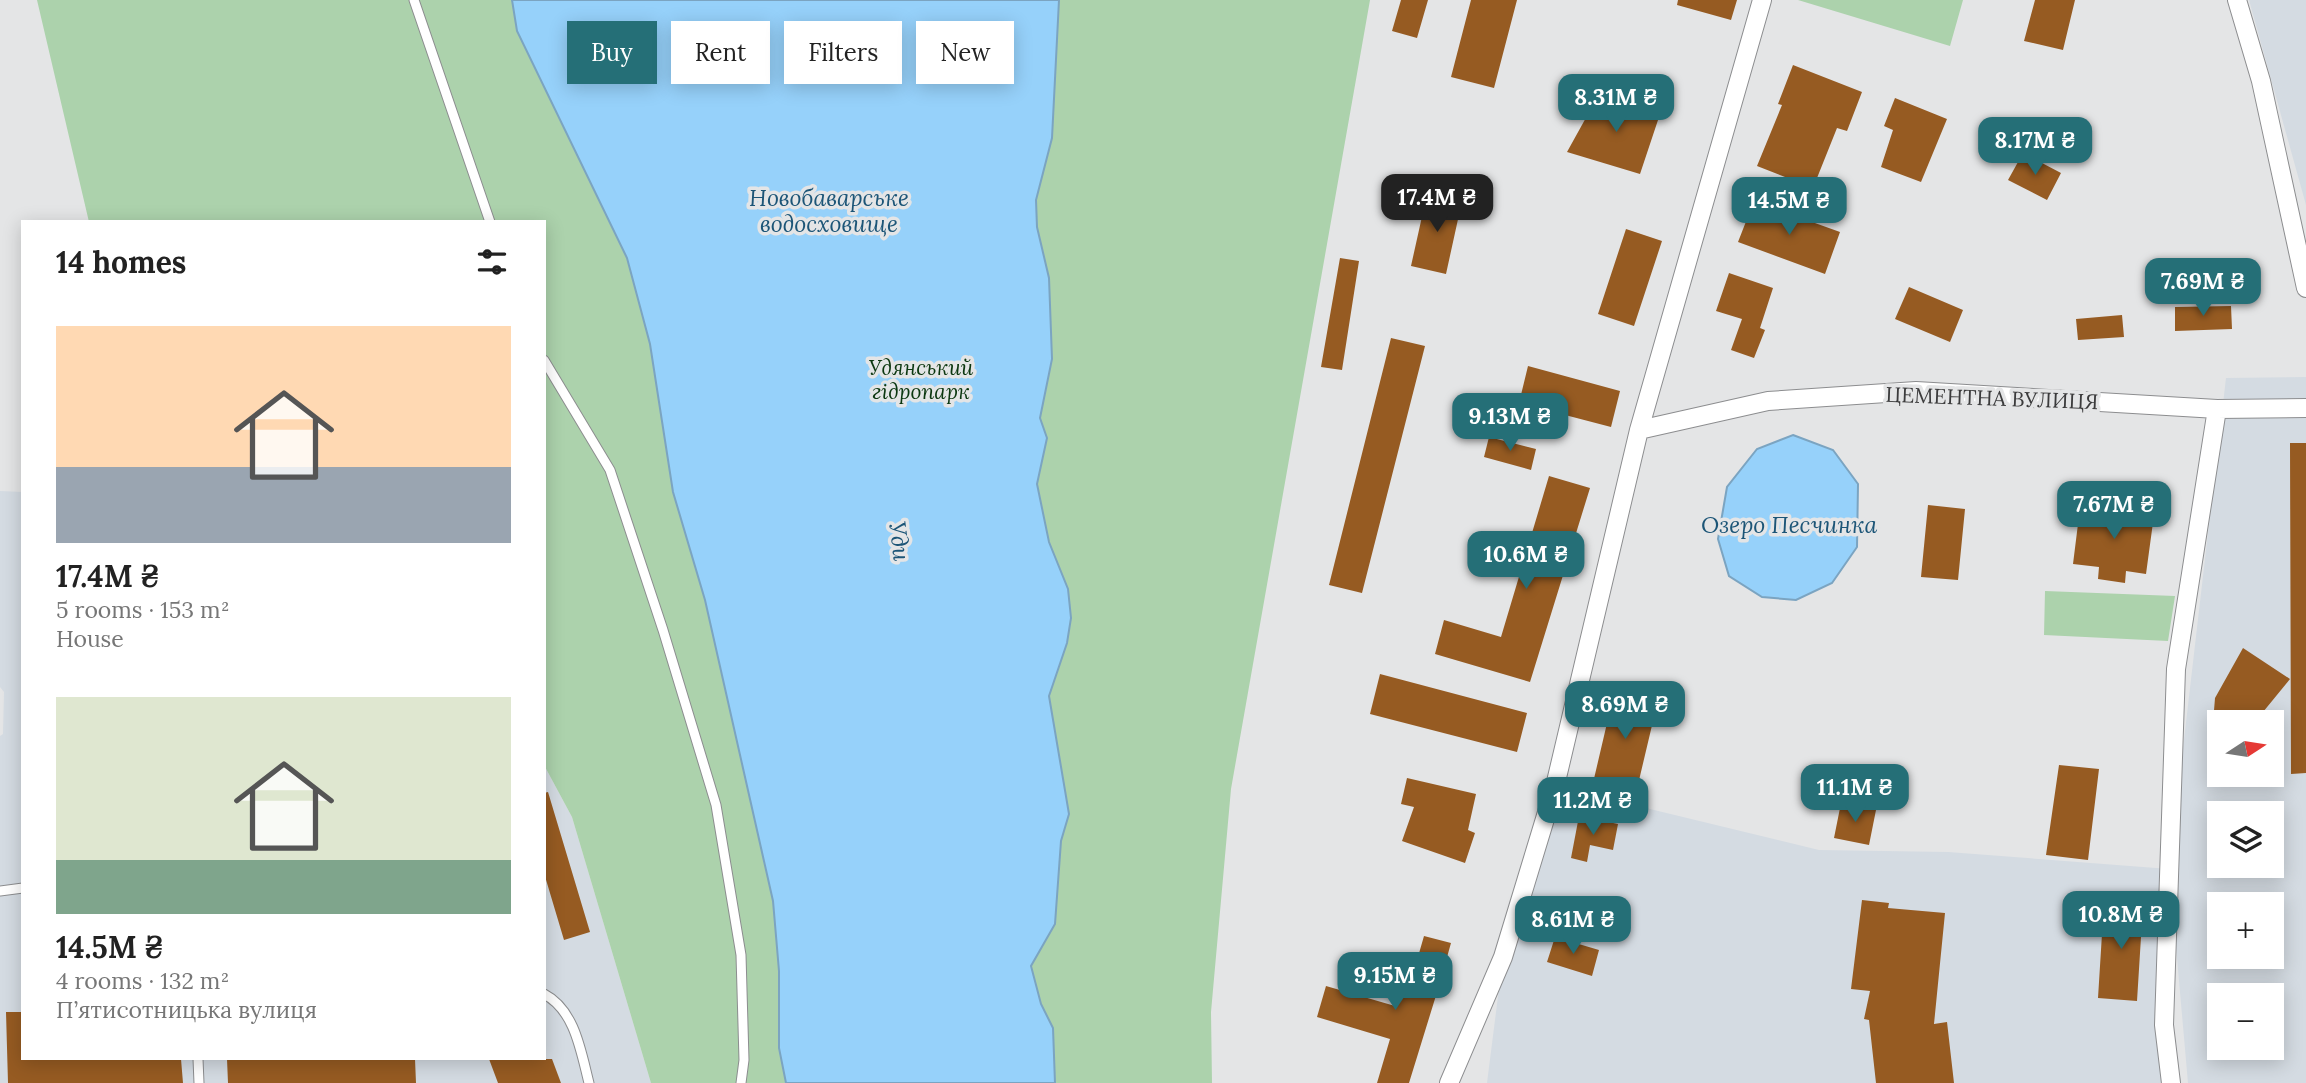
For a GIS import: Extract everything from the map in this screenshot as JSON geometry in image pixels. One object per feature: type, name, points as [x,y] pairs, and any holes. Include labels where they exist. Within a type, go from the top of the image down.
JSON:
[{"type":"street","points":[[1449,1083],[1503,957],[1555,786],[1639,430],[1762,0]]},
{"type":"street","points":[[2237,0],[2261,80],[2306,288]]},
{"type":"street","name":"ЦЕМЕНТНА ВУЛИЦЯ","points":[[1639,430],[1768,401],[1916,391],[2217,409],[2306,408]]},
{"type":"street","points":[[2171,1083],[2164,1025],[2175,669],[2217,409]]},
{"type":"lane","points":[[414,0],[489,220]]},
{"type":"lane","points":[[546,363],[610,470],[716,805],[741,954],[744,1060],[741,1083]]},
{"type":"lane","points":[[0,891],[21,888]]},
{"type":"lane","points":[[546,995],[557,1001],[576,1033],[589,1083]]},
{"type":"lane","points":[[198,1060],[199,1083]]},
{"type":"shaded area","points":[[2249,0],[2306,0],[2306,205]]},
{"type":"shaded area","points":[[2306,377],[2306,1083],[2188,1083],[2170,878],[2171,1083],[1487,1083],[1503,957],[1555,786],[1819,850],[1948,852],[2169,869],[2226,378]]},
{"type":"shaded area","points":[[0,491],[21,492],[21,1060],[546,1060],[546,769],[572,817],[651,1083],[0,1083],[0,736],[3,734],[4,692],[0,687]]},
{"type":"green space","name":"Удянський гідропарк","points":[[37,0],[1370,0],[1231,789],[1211,1012],[1212,1083],[651,1083],[572,817],[546,769],[546,220],[89,220]]},
{"type":"green space","points":[[1798,0],[1963,0],[1950,46]]},
{"type":"green space","points":[[2045,591],[2175,596],[2168,641],[2044,635]]},
{"type":"water","name":"Новобаварське водосховище","points":[[512,0],[1059,0],[1052,138],[1036,200],[1037,227],[1049,278],[1052,359],[1040,418],[1047,438],[1037,484],[1049,542],[1068,589],[1071,618],[1067,643],[1049,696],[1069,814],[1061,841],[1055,924],[1031,966],[1041,1004],[1053,1028],[1055,1083],[786,1083],[779,1048],[779,971],[773,901],[705,600],[673,492],[650,344],[627,258],[517,31]]},
{"type":"water","name":"Озеро Песчинка","points":[[1793,435],[1833,450],[1858,484],[1857,547],[1832,583],[1796,600],[1762,597],[1729,576],[1718,539],[1727,487],[1757,449]]},
{"type":"building","points":[[1401,0],[1428,0],[1417,38],[1392,31]]},
{"type":"building","points":[[1471,0],[1517,0],[1494,88],[1451,77]]},
{"type":"building","points":[[1678,0],[1737,0],[1731,20],[1677,5]]},
{"type":"building","points":[[2035,0],[2075,0],[2063,50],[2024,41]]},
{"type":"building","points":[[1793,65],[1862,92],[1847,131],[1837,128],[1813,188],[1757,166],[1782,105],[1778,104]]},
{"type":"building","points":[[1598,96],[1661,111],[1640,174],[1567,152]]},
{"type":"building","points":[[1895,98],[1947,119],[1921,182],[1881,167],[1893,130],[1884,126]]},
{"type":"building","points":[[2023,153],[2061,173],[2047,200],[2008,180]]},
{"type":"building","points":[[1427,194],[1462,201],[1446,274],[1411,266]]},
{"type":"building","points":[[1754,201],[1840,232],[1825,274],[1738,242]]},
{"type":"building","points":[[1626,229],[1662,241],[1634,326],[1598,314]]},
{"type":"building","points":[[1340,258],[1359,261],[1342,370],[1321,367]]},
{"type":"building","points":[[1729,273],[1773,288],[1760,328],[1765,330],[1754,358],[1731,350],[1742,319],[1716,311]]},
{"type":"building","points":[[1909,287],[1963,310],[1950,342],[1895,319]]},
{"type":"building","points":[[2231,306],[2232,329],[2175,331],[2175,307]]},
{"type":"building","points":[[2122,315],[2124,337],[2078,340],[2076,319]]},
{"type":"building","points":[[1391,338],[1425,346],[1362,593],[1329,585]]},
{"type":"building","points":[[1528,366],[1620,391],[1611,427],[1519,403]]},
{"type":"building","points":[[1489,437],[1536,449],[1531,470],[1484,457]]},
{"type":"building","points":[[2290,443],[2306,443],[2306,773],[2291,774]]},
{"type":"building","points":[[1549,476],[1590,488],[1530,682],[1435,654],[1444,620],[1501,637]]},
{"type":"building","points":[[2108,497],[2127,499],[2126,512],[2154,515],[2146,574],[2126,571],[2125,583],[2098,579],[2099,567],[2073,564],[2080,508],[2106,512]]},
{"type":"building","points":[[1928,505],[1965,509],[1958,580],[1921,577]]},
{"type":"building","points":[[2243,648],[2290,679],[2265,710],[2214,710],[2215,698]]},
{"type":"building","points":[[1380,674],[1527,713],[1517,752],[1370,714]]},
{"type":"building","points":[[1615,689],[1658,700],[1636,793],[1593,783]]},
{"type":"building","points":[[2059,765],[2099,769],[2088,860],[2046,855]]},
{"type":"building","points":[[1407,778],[1476,794],[1468,830],[1475,833],[1465,863],[1402,841],[1414,807],[1401,804]]},
{"type":"building","points":[[546,792],[590,932],[564,940],[546,880]]},
{"type":"building","points":[[1841,803],[1876,810],[1869,845],[1834,838]]},
{"type":"building","points":[[1579,816],[1618,824],[1613,850],[1590,845],[1587,862],[1571,858]]},
{"type":"building","points":[[1862,900],[1889,903],[1888,908],[1945,913],[1934,1024],[1947,1022],[1954,1083],[1876,1083],[1869,1020],[1864,1019],[1870,991],[1851,989]]},
{"type":"building","points":[[2104,902],[2143,905],[2137,1001],[2098,998]]},
{"type":"building","points":[[1424,936],[1451,943],[1409,1083],[1377,1083],[1390,1039],[1317,1017],[1326,986],[1395,1006],[1401,985],[1409,988]]},
{"type":"building","points":[[1555,937],[1599,950],[1592,976],[1547,962]]},
{"type":"building","points":[[6,1012],[21,1012],[21,1060],[181,1060],[183,1083],[8,1083]]},
{"type":"building","points":[[552,1059],[561,1083],[498,1083],[489,1060]]},
{"type":"building","points":[[227,1060],[415,1060],[416,1083],[228,1083]]},
{"type":"water label","name":"Уди","points":[[900,541]]}]
